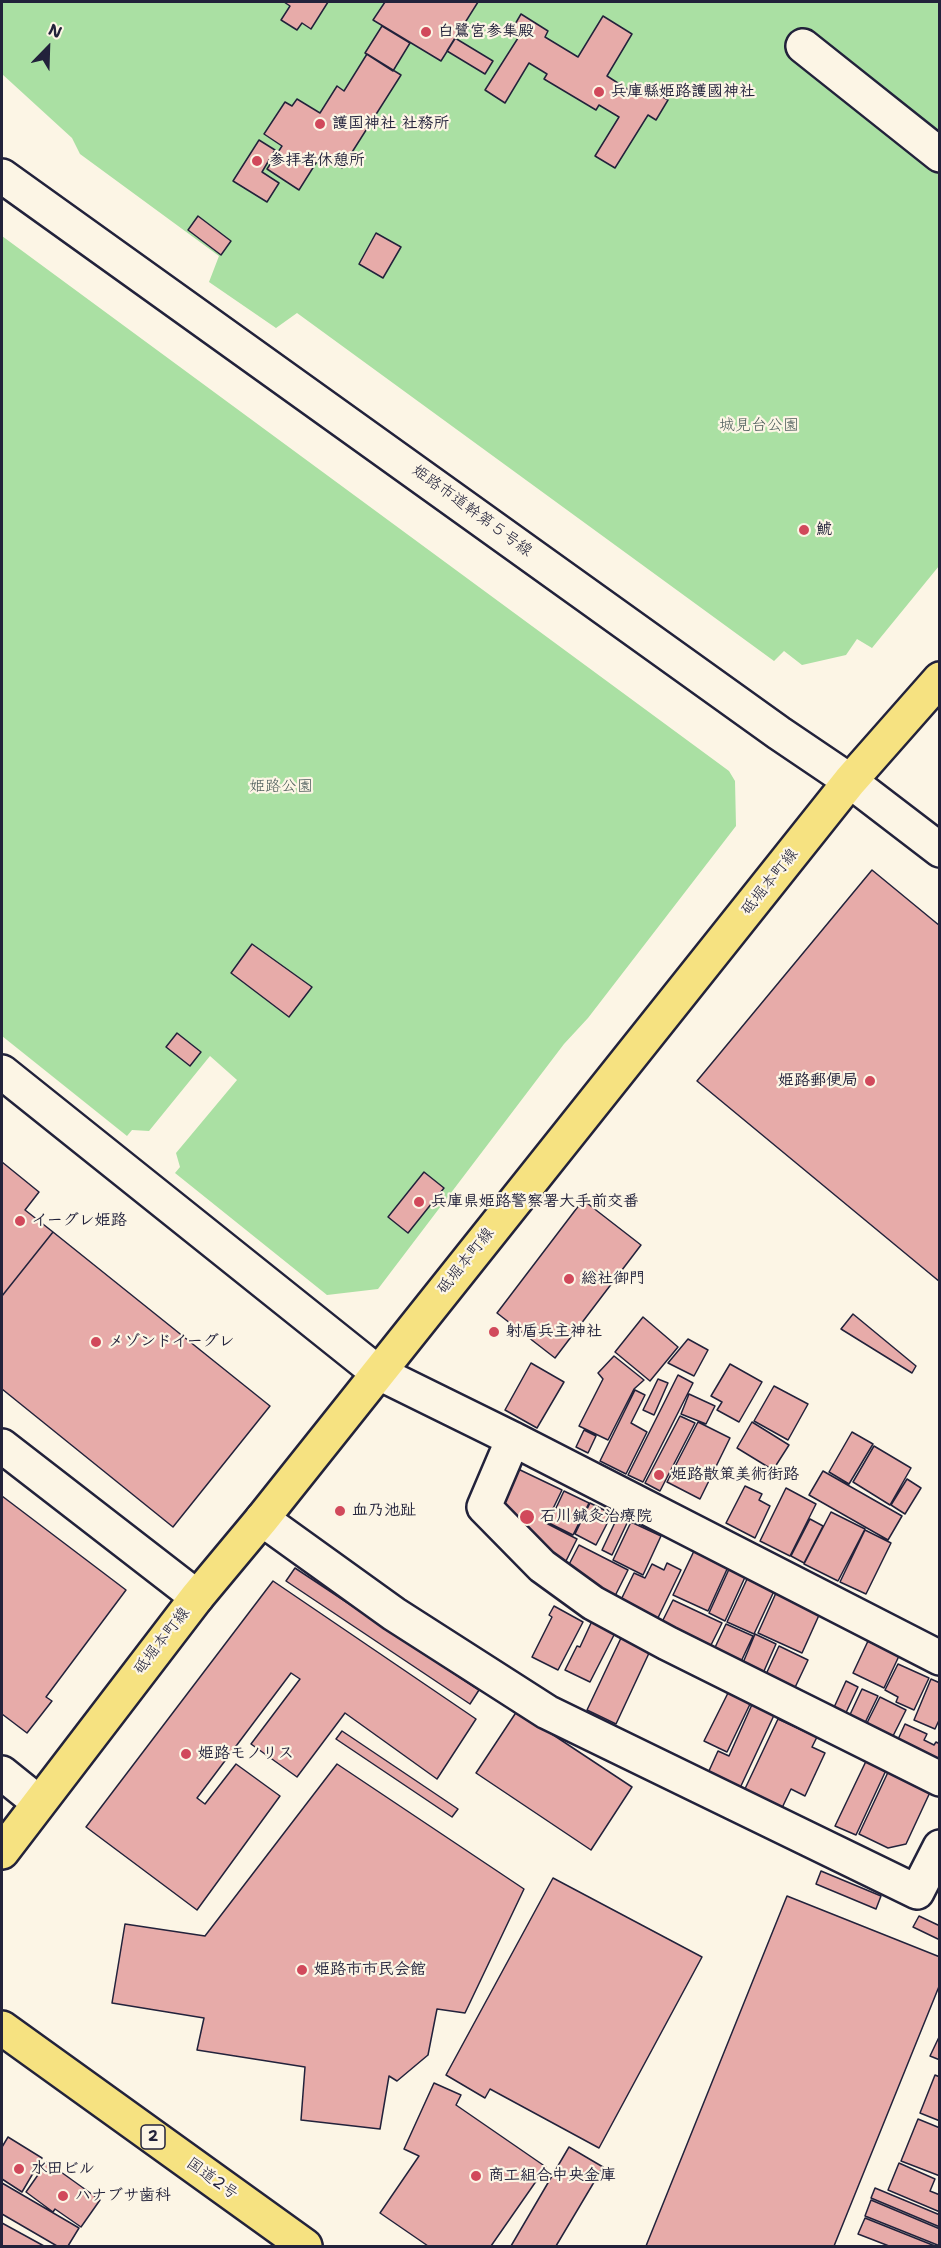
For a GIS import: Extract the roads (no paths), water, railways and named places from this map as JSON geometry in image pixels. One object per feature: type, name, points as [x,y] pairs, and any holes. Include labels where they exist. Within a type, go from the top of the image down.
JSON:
[{"type":"main road","name":"砥堀本町線","points":[[2,1852],[196,1597],[262,1519],[850,781],[939,679]]},
{"type":"main road","name":"国道2号","points":[[2,2028],[305,2247]]},
{"type":"street","points":[[803,46],[939,155]]},
{"type":"street","name":"姫路市道幹第５号線","points":[[2,176],[779,733],[850,781],[939,850]]},
{"type":"street","points":[[2,1072],[377,1372],[513,1439],[939,1658]]},
{"type":"street","points":[[513,1439],[484,1507],[542,1566],[593,1603],[666,1643],[939,1779]]},
{"type":"street","points":[[2,1446],[196,1597]]},
{"type":"street","points":[[262,1519],[394,1614],[548,1712],[917,1892],[939,1847]]},
{"type":"street","points":[[2,1773],[38,1802]]},
{"type":"place","name":"白鷺宮参集殿","points":[[426,32]]},
{"type":"place","name":"兵庫縣姫路護國神社","points":[[599,92]]},
{"type":"place","name":"護国神社 社務所","points":[[320,124]]},
{"type":"place","name":"参拝者休憩所","points":[[257,161]]},
{"type":"place","name":"鯱","points":[[804,530]]},
{"type":"place","name":"姫路郵便局","points":[[870,1081]]},
{"type":"place","name":"兵庫県姫路警察署大手前交番","points":[[419,1202]]},
{"type":"place","name":"イーグレ姫路","points":[[20,1221]]},
{"type":"place","name":"総社御門","points":[[569,1279]]},
{"type":"place","name":"射盾兵主神社","points":[[494,1332]]},
{"type":"place","name":"メゾンドイーグレ","points":[[96,1342]]},
{"type":"place","name":"姫路散策美術街路","points":[[659,1475]]},
{"type":"place","name":"血乃池趾","points":[[340,1511]]},
{"type":"place","name":"石川鍼灸治療院","points":[[527,1517]]},
{"type":"place","name":"姫路モノリス","points":[[186,1754]]},
{"type":"place","name":"姫路市市民会館","points":[[302,1970]]},
{"type":"place","name":"水田ビル","points":[[19,2169]]},
{"type":"place","name":"商工組合中央金庫","points":[[476,2176]]},
{"type":"place","name":"ハナブサ歯科","points":[[63,2196]]},
{"type":"park label","name":"城見台公園","points":[[759,426]]},
{"type":"park label","name":"姫路公園","points":[[281,787]]}]
